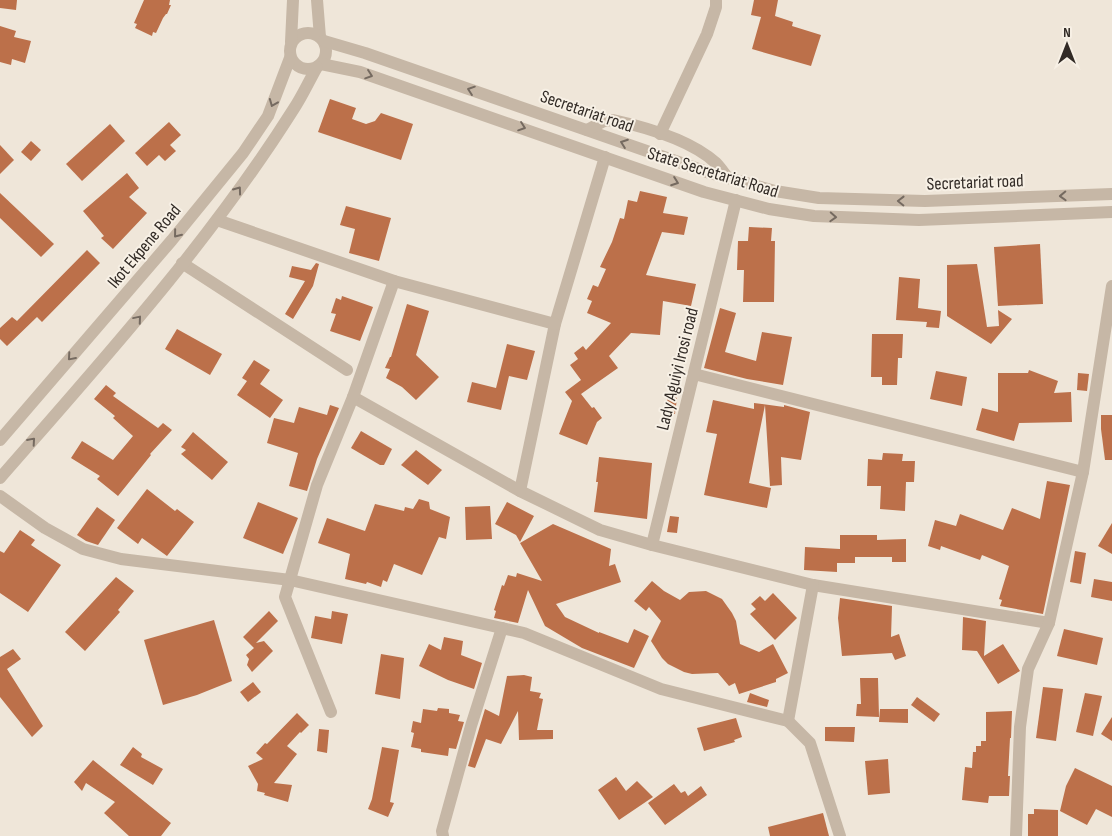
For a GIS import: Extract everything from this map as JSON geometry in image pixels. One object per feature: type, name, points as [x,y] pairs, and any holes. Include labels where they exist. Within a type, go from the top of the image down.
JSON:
[{"type":"street","points":[[293,0],[290,58],[302,68],[310,69],[319,65]]},
{"type":"street","points":[[0,478],[139,318],[217,220],[295,108],[325,57],[326,49],[322,39],[318,0]]},
{"type":"street","points":[[660,134],[707,34],[716,7],[716,0]]},
{"type":"street","points":[[291,42],[295,37],[307,32],[322,39]]},
{"type":"street","name":"Secretariat road","points":[[322,39],[710,174],[775,191],[819,198],[925,201],[1112,194]]},
{"type":"street","name":"Ikot Ekpene Road","points":[[0,440],[172,240],[243,153],[268,116],[290,58]]},
{"type":"street","name":"State Secretariat Road","points":[[319,65],[360,72],[704,192],[769,209],[814,216],[919,220],[1112,212]]},
{"type":"street","points":[[587,130],[604,120],[613,120],[676,139],[701,151],[717,164],[728,178]]},
{"type":"street","points":[[520,491],[555,324],[605,156]]},
{"type":"street","name":"Lady Aguiyi Irosi road","points":[[652,545],[736,200]]},
{"type":"street","points":[[217,220],[394,281],[555,324]]},
{"type":"street","points":[[182,263],[346,370]]},
{"type":"street","points":[[331,712],[285,597],[317,485],[353,397],[394,281]]},
{"type":"street","points":[[1016,836],[1020,727],[1028,669],[1049,623],[1082,472],[1112,286]]},
{"type":"street","points":[[694,374],[1082,472]]},
{"type":"street","points":[[353,397],[520,491],[600,530],[652,545],[813,585],[1049,623]]},
{"type":"street","points":[[0,496],[45,528],[83,549],[121,559],[290,580],[524,633],[661,689],[788,721],[810,743],[840,836]]},
{"type":"street","points":[[788,721],[813,585]]},
{"type":"street","points":[[442,836],[469,736],[502,628]]},
{"type":"building","points":[[0,0],[17,0],[16,10],[0,8]]},
{"type":"building","points":[[144,0],[170,0],[169,5],[171,5],[167,14],[156,33],[153,32],[152,36],[135,28],[137,24],[134,23]]},
{"type":"building","points":[[754,0],[778,0],[775,16],[793,22],[792,26],[821,35],[811,66],[752,49],[761,17],[751,15]]},
{"type":"building","points":[[0,26],[16,31],[14,37],[31,41],[25,63],[12,59],[11,65],[0,62]]},
{"type":"building","points":[[330,99],[356,108],[352,119],[366,124],[375,121],[381,113],[413,124],[401,160],[318,132]]},
{"type":"building","points":[[169,122],[181,135],[170,145],[176,151],[165,161],[159,155],[147,166],[135,153]]},
{"type":"building","points":[[110,124],[125,141],[82,181],[66,164]]},
{"type":"building","points":[[31,141],[41,150],[31,161],[21,152]]},
{"type":"building","points":[[0,145],[14,160],[0,174]]},
{"type":"building","points":[[127,173],[139,188],[129,197],[147,213],[113,249],[101,238],[104,236],[83,211]]},
{"type":"building","points":[[640,191],[667,197],[663,213],[688,217],[684,235],[662,232],[646,275],[696,284],[691,306],[663,301],[660,335],[631,333],[609,356],[618,368],[581,394],[602,418],[597,422],[587,445],[559,434],[572,401],[565,392],[581,380],[570,365],[578,359],[574,353],[583,346],[586,350],[611,323],[587,313],[592,301],[587,299],[593,285],[598,287],[606,269],[600,267],[612,242],[620,218],[624,219],[628,200],[637,202]]},
{"type":"building","points":[[0,193],[54,244],[41,257],[0,218]]},
{"type":"building","points":[[346,206],[391,218],[379,261],[349,253],[355,229],[340,225]]},
{"type":"building","points":[[749,227],[772,228],[771,241],[775,241],[774,302],[743,302],[744,270],[737,270],[738,241],[748,241]]},
{"type":"building","points":[[1040,244],[1043,304],[998,306],[994,247]]},
{"type":"building","points":[[87,250],[100,263],[42,322],[37,317],[7,346],[0,339],[0,328],[12,317],[17,321]]},
{"type":"building","points":[[316,263],[319,264],[313,286],[293,319],[285,314],[305,281],[289,277],[292,266],[311,270]]},
{"type":"building","points":[[977,264],[987,327],[999,326],[998,310],[1012,319],[991,344],[947,316],[947,265]]},
{"type":"building","points":[[899,277],[920,279],[918,308],[941,311],[939,328],[926,327],[927,322],[896,320]]},
{"type":"building","points":[[342,296],[373,307],[360,341],[330,331],[336,314],[331,313],[336,298],[341,300]]},
{"type":"building","points":[[407,304],[429,311],[416,355],[439,377],[416,400],[402,387],[386,378],[390,369],[385,368],[391,357]]},
{"type":"building","points":[[720,308],[736,313],[725,352],[756,361],[762,332],[792,337],[783,385],[747,379],[704,368]]},
{"type":"building","points":[[177,329],[222,354],[210,375],[165,349]]},
{"type":"building","points":[[872,334],[903,334],[902,358],[898,358],[897,385],[882,385],[882,377],[871,377]]},
{"type":"building","points":[[507,344],[535,351],[527,380],[509,376],[501,410],[467,402],[472,382],[496,388]]},
{"type":"building","points":[[254,360],[270,370],[260,384],[283,400],[270,418],[237,395],[247,381],[242,378]]},
{"type":"building","points":[[1029,370],[1058,381],[1054,393],[1071,392],[1072,422],[1019,423],[1014,441],[976,430],[982,408],[998,412],[998,373],[1028,373]]},
{"type":"building","points":[[936,371],[967,377],[962,406],[930,399]]},
{"type":"building","points":[[1078,373],[1089,374],[1087,391],[1077,390]]},
{"type":"building","points":[[106,385],[116,393],[113,396],[158,428],[163,423],[172,430],[150,454],[118,496],[97,479],[100,476],[71,458],[82,441],[113,460],[133,436],[113,418],[115,416],[94,399]]},
{"type":"building","points":[[668,396],[677,398],[675,414],[665,413]]},
{"type":"building","points":[[713,400],[754,409],[754,403],[784,407],[784,405],[810,412],[801,460],[781,457],[782,485],[770,486],[765,405],[749,483],[771,488],[767,508],[704,495],[717,434],[706,432]]},
{"type":"building","points":[[330,405],[339,408],[317,459],[307,491],[289,486],[298,453],[267,443],[274,418],[294,423],[299,407],[327,415]]},
{"type":"building","points":[[1101,415],[1112,415],[1112,460],[1105,460]]},
{"type":"building","points":[[361,431],[392,449],[384,465],[380,465],[351,448]]},
{"type":"building","points":[[193,432],[228,462],[212,480],[181,454],[186,450],[181,447]]},
{"type":"building","points":[[416,450],[442,470],[428,485],[401,465]]},
{"type":"building","points":[[883,453],[903,454],[902,461],[915,461],[914,482],[906,482],[905,511],[880,509],[881,486],[867,486],[868,459],[882,460]]},
{"type":"building","points":[[599,457],[652,463],[647,519],[594,512]]},
{"type":"building","points":[[1047,481],[1070,485],[1043,614],[1000,606],[1002,600],[999,599],[1009,566],[982,555],[980,560],[941,546],[940,550],[928,546],[935,520],[956,526],[960,514],[1003,530],[1012,508],[1040,519]]},
{"type":"building","points":[[147,489],[175,511],[177,509],[194,522],[167,556],[142,538],[138,544],[117,528]]},
{"type":"building","points":[[419,499],[429,502],[430,509],[450,517],[446,539],[439,537],[422,575],[394,564],[387,582],[383,580],[381,587],[367,582],[366,584],[345,579],[350,554],[318,543],[327,518],[365,531],[375,504],[404,511],[405,507],[413,509]]},
{"type":"building","points":[[258,502],[298,518],[283,554],[243,538]]},
{"type":"building","points":[[507,502],[534,516],[520,542],[516,535],[495,524]]},
{"type":"building","points":[[490,506],[492,539],[466,540],[465,507]]},
{"type":"building","points":[[97,507],[115,520],[98,545],[86,541],[77,535]]},
{"type":"building","points":[[670,516],[679,517],[677,533],[667,532]]},
{"type":"building","points":[[1112,523],[1112,554],[1098,546]]},
{"type":"building","points":[[553,524],[611,549],[609,566],[615,564],[621,582],[556,604],[565,617],[599,633],[628,643],[634,629],[649,636],[634,668],[582,648],[545,626],[528,590],[518,623],[494,618],[496,611],[494,610],[502,585],[504,586],[508,575],[516,577],[517,573],[542,581],[520,543]]},
{"type":"building","points":[[20,530],[35,540],[31,545],[61,565],[28,612],[0,593],[0,551],[4,553]]},
{"type":"building","points":[[840,535],[877,535],[877,540],[906,539],[906,562],[892,562],[892,557],[855,557],[855,563],[837,563],[837,572],[804,570],[805,547],[840,549]]},
{"type":"building","points":[[1075,551],[1086,553],[1081,584],[1070,582]]},
{"type":"building","points":[[116,577],[134,591],[118,610],[120,612],[85,651],[65,632]]},
{"type":"building","points":[[1094,579],[1112,582],[1112,601],[1091,597]]},
{"type":"building","points":[[652,581],[664,591],[680,600],[689,592],[706,591],[722,599],[736,621],[740,644],[759,652],[773,644],[788,673],[776,679],[776,682],[739,694],[735,683],[729,686],[718,673],[692,674],[668,664],[651,641],[661,621],[649,607],[646,611],[634,601]]},
{"type":"building","points":[[773,593],[797,618],[775,640],[750,614],[756,609],[751,604],[760,596],[765,601]]},
{"type":"building","points":[[840,598],[892,606],[891,637],[899,634],[906,656],[895,660],[892,653],[842,656],[838,618]]},
{"type":"building","points":[[269,611],[278,621],[256,643],[264,641],[273,651],[252,672],[247,665],[249,659],[246,655],[254,648],[243,637]]},
{"type":"building","points":[[332,611],[348,614],[342,644],[311,638],[315,616],[331,619]]},
{"type":"building","points":[[963,617],[986,621],[984,656],[1003,644],[1020,671],[998,684],[977,651],[962,650]]},
{"type":"building","points":[[214,620],[232,681],[197,695],[163,705],[144,640]]},
{"type":"building","points":[[1064,629],[1103,638],[1097,665],[1057,656]]},
{"type":"building","points":[[444,637],[463,641],[461,655],[482,663],[474,689],[448,680],[419,666],[429,644],[441,650]]},
{"type":"building","points":[[13,649],[21,659],[7,669],[43,726],[32,737],[0,697],[0,657]]},
{"type":"building","points":[[381,654],[404,658],[400,699],[375,694]]},
{"type":"building","points":[[524,675],[532,677],[530,691],[541,693],[539,698],[543,699],[537,730],[553,730],[553,739],[519,740],[518,711],[501,744],[486,739],[475,768],[468,766],[485,709],[499,716],[507,676]]},
{"type":"building","points":[[860,678],[878,678],[879,717],[856,716],[857,704],[861,704]]},
{"type":"building","points":[[253,682],[261,692],[248,702],[240,692]]},
{"type":"building","points":[[1043,687],[1063,689],[1056,741],[1036,738]]},
{"type":"building","points":[[750,693],[769,700],[767,707],[747,702]]},
{"type":"building","points":[[1085,693],[1102,696],[1093,736],[1076,732]]},
{"type":"building","points":[[917,697],[940,714],[934,722],[911,705]]},
{"type":"building","points":[[438,708],[449,709],[449,713],[460,715],[458,721],[464,722],[456,749],[449,748],[448,756],[421,752],[421,749],[411,747],[414,733],[411,732],[413,721],[421,723],[423,709],[437,711]]},
{"type":"building","points":[[880,709],[908,709],[908,723],[879,722]]},
{"type":"building","points":[[1012,711],[1008,776],[1010,776],[1009,796],[989,796],[988,803],[962,800],[965,767],[972,768],[973,752],[976,752],[976,746],[981,746],[981,741],[986,741],[986,712]]},
{"type":"building","points":[[297,713],[309,725],[287,746],[297,754],[274,783],[292,785],[288,802],[257,791],[258,784],[248,766],[263,759],[256,753]]},
{"type":"building","points":[[1112,717],[1112,741],[1101,734]]},
{"type":"building","points":[[736,718],[742,737],[734,740],[735,742],[704,751],[697,728]]},
{"type":"building","points":[[825,727],[855,727],[854,742],[825,741]]},
{"type":"building","points":[[319,729],[329,730],[327,753],[317,751]]},
{"type":"building","points":[[133,747],[142,754],[141,757],[163,769],[153,785],[120,765]]},
{"type":"building","points":[[382,747],[399,750],[390,802],[394,803],[388,817],[368,809],[372,799]]},
{"type":"building","points":[[888,759],[890,793],[868,795],[865,761]]},
{"type":"building","points":[[93,760],[171,823],[161,836],[129,836],[104,813],[115,802],[86,783],[82,791],[74,782]]},
{"type":"building","points":[[1075,768],[1112,786],[1112,817],[1096,809],[1087,825],[1060,811],[1066,786]]},
{"type":"building","points":[[616,777],[626,791],[637,781],[653,797],[619,820],[598,790]]},
{"type":"building","points":[[674,784],[681,793],[685,791],[688,796],[701,786],[707,795],[665,825],[648,803]]},
{"type":"building","points":[[1034,809],[1058,810],[1058,836],[1028,836],[1028,814],[1034,814]]},
{"type":"building","points":[[823,813],[829,836],[770,836],[768,827]]}]
